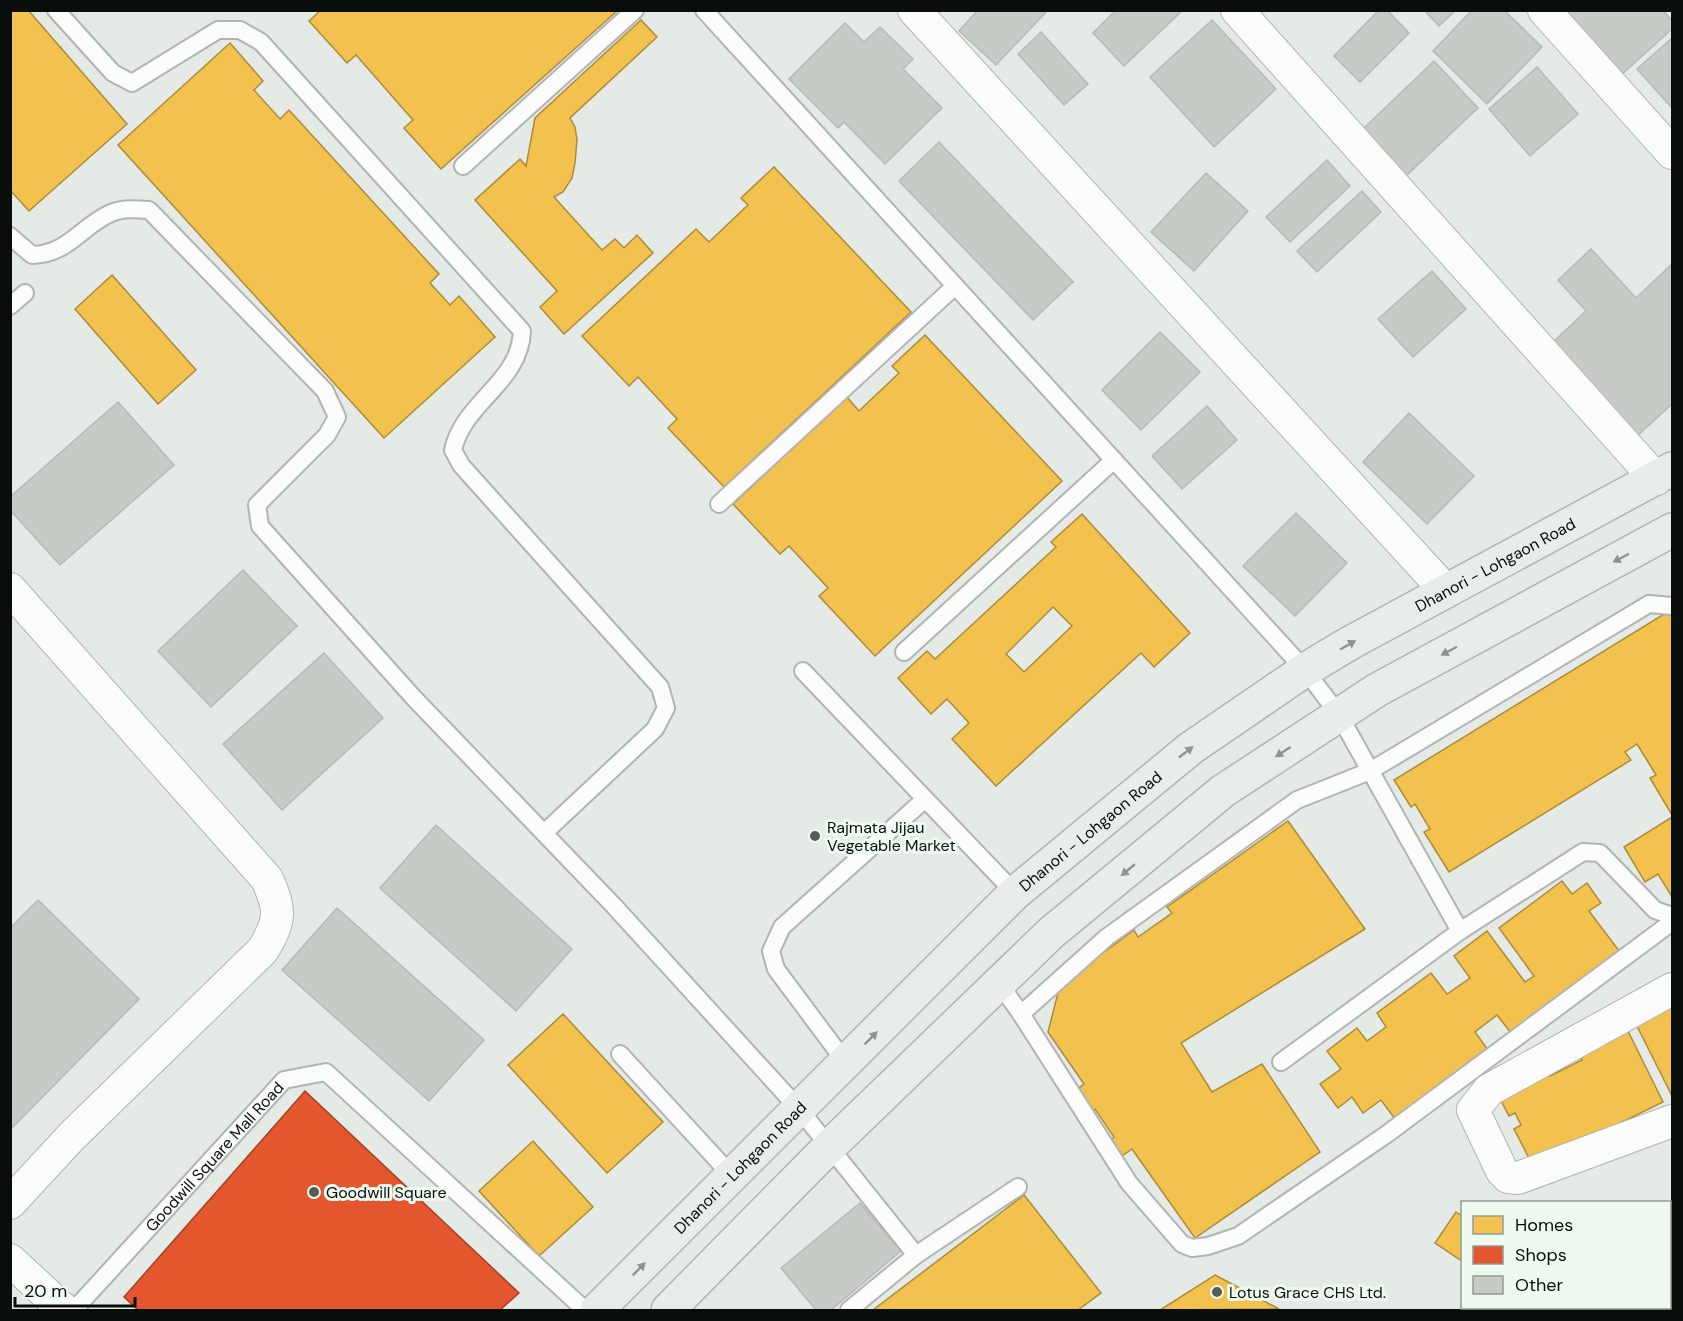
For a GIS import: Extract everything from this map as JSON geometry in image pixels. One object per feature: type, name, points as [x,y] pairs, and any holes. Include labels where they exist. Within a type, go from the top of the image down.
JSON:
[{"type":"main road","name":"Dhanori - Lohgaon Road","points":[[597,1311],[1015,893],[1191,748],[1305,670],[1664,474]]},
{"type":"main road","points":[[668,1311],[830,1147],[1051,933],[1222,792],[1377,690],[1672,530]]},
{"type":"street","points":[[914,10],[1446,591]]},
{"type":"street","points":[[1237,10],[1664,474]]},
{"type":"street","points":[[1545,10],[1672,153]]},
{"type":"street","points":[[10,589],[267,879],[278,904],[277,926],[263,950],[72,1136],[10,1203]]},
{"type":"street","points":[[1672,989],[1489,1090],[1473,1110],[1502,1171],[1508,1177],[1518,1178],[1672,1120]]},
{"type":"street","points":[[10,1260],[64,1311]]},
{"type":"lane","points":[[56,10],[113,73],[132,83],[218,30],[240,30],[261,42],[522,331],[516,361],[457,433],[453,450],[461,465],[660,687],[666,708],[655,729],[544,833]]},
{"type":"lane","points":[[463,166],[635,10]]},
{"type":"lane","points":[[704,10],[1305,670],[1339,715],[1460,931]]},
{"type":"lane","points":[[10,236],[32,255],[50,255],[111,213],[131,209],[149,210],[325,391],[337,417],[327,435],[257,505],[260,526],[413,697],[614,906],[800,1110],[916,1255]]},
{"type":"lane","points":[[719,504],[955,286]]},
{"type":"lane","points":[[10,306],[25,293]]},
{"type":"lane","points":[[904,652],[1114,460]]},
{"type":"lane","points":[[1022,1014],[1107,937],[1297,800],[1370,771],[1650,604],[1672,606]]},
{"type":"lane","points":[[802,671],[1015,893]]},
{"type":"lane","points":[[846,1063],[776,969],[771,951],[782,927],[924,800]]},
{"type":"lane","points":[[1281,1062],[1460,931],[1583,852],[1600,853],[1655,910],[1672,916]]},
{"type":"lane","points":[[999,983],[1022,1014],[1129,1183],[1182,1244],[1192,1248],[1208,1246],[1238,1236],[1387,1134],[1672,922]]},
{"type":"lane","points":[[620,1054],[732,1176]]},
{"type":"lane","name":"Goodwill Square Mall Road","points":[[74,1311],[284,1080],[326,1072],[585,1311]]},
{"type":"lane","points":[[849,1311],[916,1255],[1018,1187]]},
{"type":"building: Homes","points":[[10,10],[28,10],[127,124],[29,211],[10,190]]},
{"type":"building: Homes","points":[[321,10],[618,10],[441,169],[404,128],[413,120],[356,55],[347,63],[309,21]]},
{"type":"building: Homes","points":[[641,20],[657,37],[570,118],[575,127],[577,140],[572,178],[563,192],[554,197],[602,250],[615,239],[624,248],[637,235],[653,253],[564,334],[540,307],[557,291],[475,200],[520,159],[526,166],[535,118]]},
{"type":"building: Homes","points":[[230,43],[263,81],[254,90],[280,119],[289,110],[439,274],[430,283],[450,305],[459,296],[495,337],[384,438],[118,145]]},
{"type":"building: Homes","points":[[774,167],[911,312],[724,487],[668,428],[677,419],[638,377],[629,386],[582,336],[696,229],[709,242],[748,205],[741,198]]},
{"type":"building: Homes","points":[[112,275],[196,370],[158,404],[75,309]]},
{"type":"building: Homes","points":[[925,335],[1062,481],[875,656],[819,596],[828,588],[789,546],[780,554],[733,504],[847,397],[859,411],[899,373],[892,366]]},
{"type":"building: Homes","points":[[1082,514],[1190,633],[1154,667],[1141,653],[996,786],[952,739],[969,723],[947,699],[931,714],[898,678],[927,651],[935,659],[1056,547],[1051,542]],"holes":[[[1053,607],[1072,626],[1024,672],[1006,654]]]},
{"type":"building: Homes","points":[[1669,611],[1672,616],[1672,815],[1650,778],[1656,775],[1637,744],[1625,752],[1631,760],[1449,872],[1424,832],[1430,829],[1415,804],[1411,807],[1394,780]]},
{"type":"building: Homes","points":[[1672,817],[1671,895],[1658,874],[1645,882],[1624,847]]},
{"type":"building: Homes","points":[[1288,821],[1365,929],[1181,1043],[1212,1092],[1262,1064],[1320,1152],[1195,1238],[1132,1149],[1118,1159],[1107,1143],[1114,1137],[1095,1109],[1089,1114],[1073,1092],[1084,1084],[1048,1032],[1060,985],[1134,930],[1138,937],[1172,913],[1167,907]]},
{"type":"building: Homes","points":[[1562,881],[1572,894],[1587,883],[1601,903],[1589,911],[1620,952],[1511,1033],[1497,1015],[1475,1032],[1488,1050],[1395,1119],[1381,1100],[1363,1113],[1352,1097],[1338,1108],[1320,1084],[1341,1069],[1327,1051],[1357,1028],[1367,1041],[1386,1027],[1377,1013],[1431,973],[1447,994],[1470,978],[1454,956],[1487,931],[1525,982],[1534,976],[1499,928]]},
{"type":"building: Homes","points":[[1672,1006],[1672,1096],[1636,1024]]},
{"type":"building: Homes","points":[[563,1014],[663,1122],[607,1173],[508,1065]]},
{"type":"building: Homes","points":[[1626,1027],[1663,1102],[1533,1166],[1514,1129],[1521,1125],[1515,1113],[1509,1116],[1496,1091],[1546,1067],[1550,1076],[1582,1060],[1577,1051]]},
{"type":"building: Homes","points":[[533,1141],[593,1207],[539,1256],[479,1191]]},
{"type":"building: Homes","points":[[1024,1195],[1101,1293],[1078,1310],[873,1310]]},
{"type":"building: Homes","points":[[1456,1212],[1461,1215],[1461,1260],[1435,1243]]},
{"type":"building: Homes","points":[[1671,1232],[1672,1310],[1558,1310],[1671,1309]]},
{"type":"building: Homes","name":"Lotus Grace CHS Ltd.","points":[[1215,1275],[1279,1309],[1160,1310]]},
{"type":"building: Shops","name":"Goodwill Square","points":[[305,1091],[519,1293],[500,1310],[138,1310],[124,1297]]},
{"type":"building: Other","points":[[978,10],[1048,10],[996,65],[959,31]]},
{"type":"building: Other","points":[[1116,10],[1183,10],[1124,66],[1093,33]]},
{"type":"building: Other","points":[[1379,10],[1387,10],[1409,33],[1360,82],[1334,56]]},
{"type":"building: Other","points":[[1424,10],[1456,10],[1439,26]]},
{"type":"building: Other","points":[[1472,10],[1504,10],[1542,47],[1487,104],[1433,51]]},
{"type":"building: Other","points":[[1559,10],[1663,10],[1672,21],[1672,29],[1619,77]]},
{"type":"building: Other","points":[[1212,20],[1276,89],[1214,147],[1150,77]]},
{"type":"building: Other","points":[[845,23],[864,42],[880,27],[913,59],[903,69],[942,108],[885,164],[844,122],[838,128],[789,79]]},
{"type":"building: Other","points":[[1041,32],[1088,84],[1064,105],[1018,54]]},
{"type":"building: Other","points":[[1672,38],[1672,108],[1637,69]]},
{"type":"building: Other","points":[[1434,61],[1478,108],[1406,176],[1363,129]]},
{"type":"building: Other","points":[[1537,67],[1578,114],[1530,156],[1489,109]]},
{"type":"building: Other","points":[[939,142],[1073,282],[1033,320],[899,181]]},
{"type":"building: Other","points":[[1327,160],[1350,186],[1290,242],[1266,217]]},
{"type":"building: Other","points":[[1206,173],[1248,211],[1194,271],[1151,232]]},
{"type":"building: Other","points":[[1362,191],[1381,212],[1317,272],[1297,251]]},
{"type":"building: Other","points":[[1591,249],[1636,298],[1672,264],[1672,404],[1635,438],[1550,345],[1586,311],[1558,280]]},
{"type":"building: Other","points":[[1432,271],[1466,309],[1413,357],[1378,319]]},
{"type":"building: Other","points":[[1160,332],[1200,372],[1141,430],[1102,390]]},
{"type":"building: Other","points":[[118,402],[174,465],[60,565],[10,510],[10,497]]},
{"type":"building: Other","points":[[1207,406],[1237,440],[1182,489],[1152,456]]},
{"type":"building: Other","points":[[1409,413],[1474,476],[1427,524],[1363,462]]},
{"type":"building: Other","points":[[1296,513],[1347,563],[1295,616],[1243,566]]},
{"type":"building: Other","points":[[243,570],[297,626],[211,707],[158,651]]},
{"type":"building: Other","points":[[324,653],[383,718],[282,810],[223,744]]},
{"type":"building: Other","points":[[436,825],[572,949],[516,1011],[380,888]]},
{"type":"building: Other","points":[[38,900],[139,999],[10,1130],[10,928]]},
{"type":"building: Other","points":[[337,908],[484,1040],[429,1101],[282,970]]},
{"type":"building: Other","points":[[860,1203],[901,1251],[831,1310],[816,1310],[781,1268]]},
{"type":"place","name":"Rajmata Jijau Vegetable Market","points":[[815,836]]},
{"type":"place","name":"Goodwill Square","points":[[314,1192]]},
{"type":"place","name":"Lotus Grace CHS Ltd.","points":[[1217,1292]]}]
